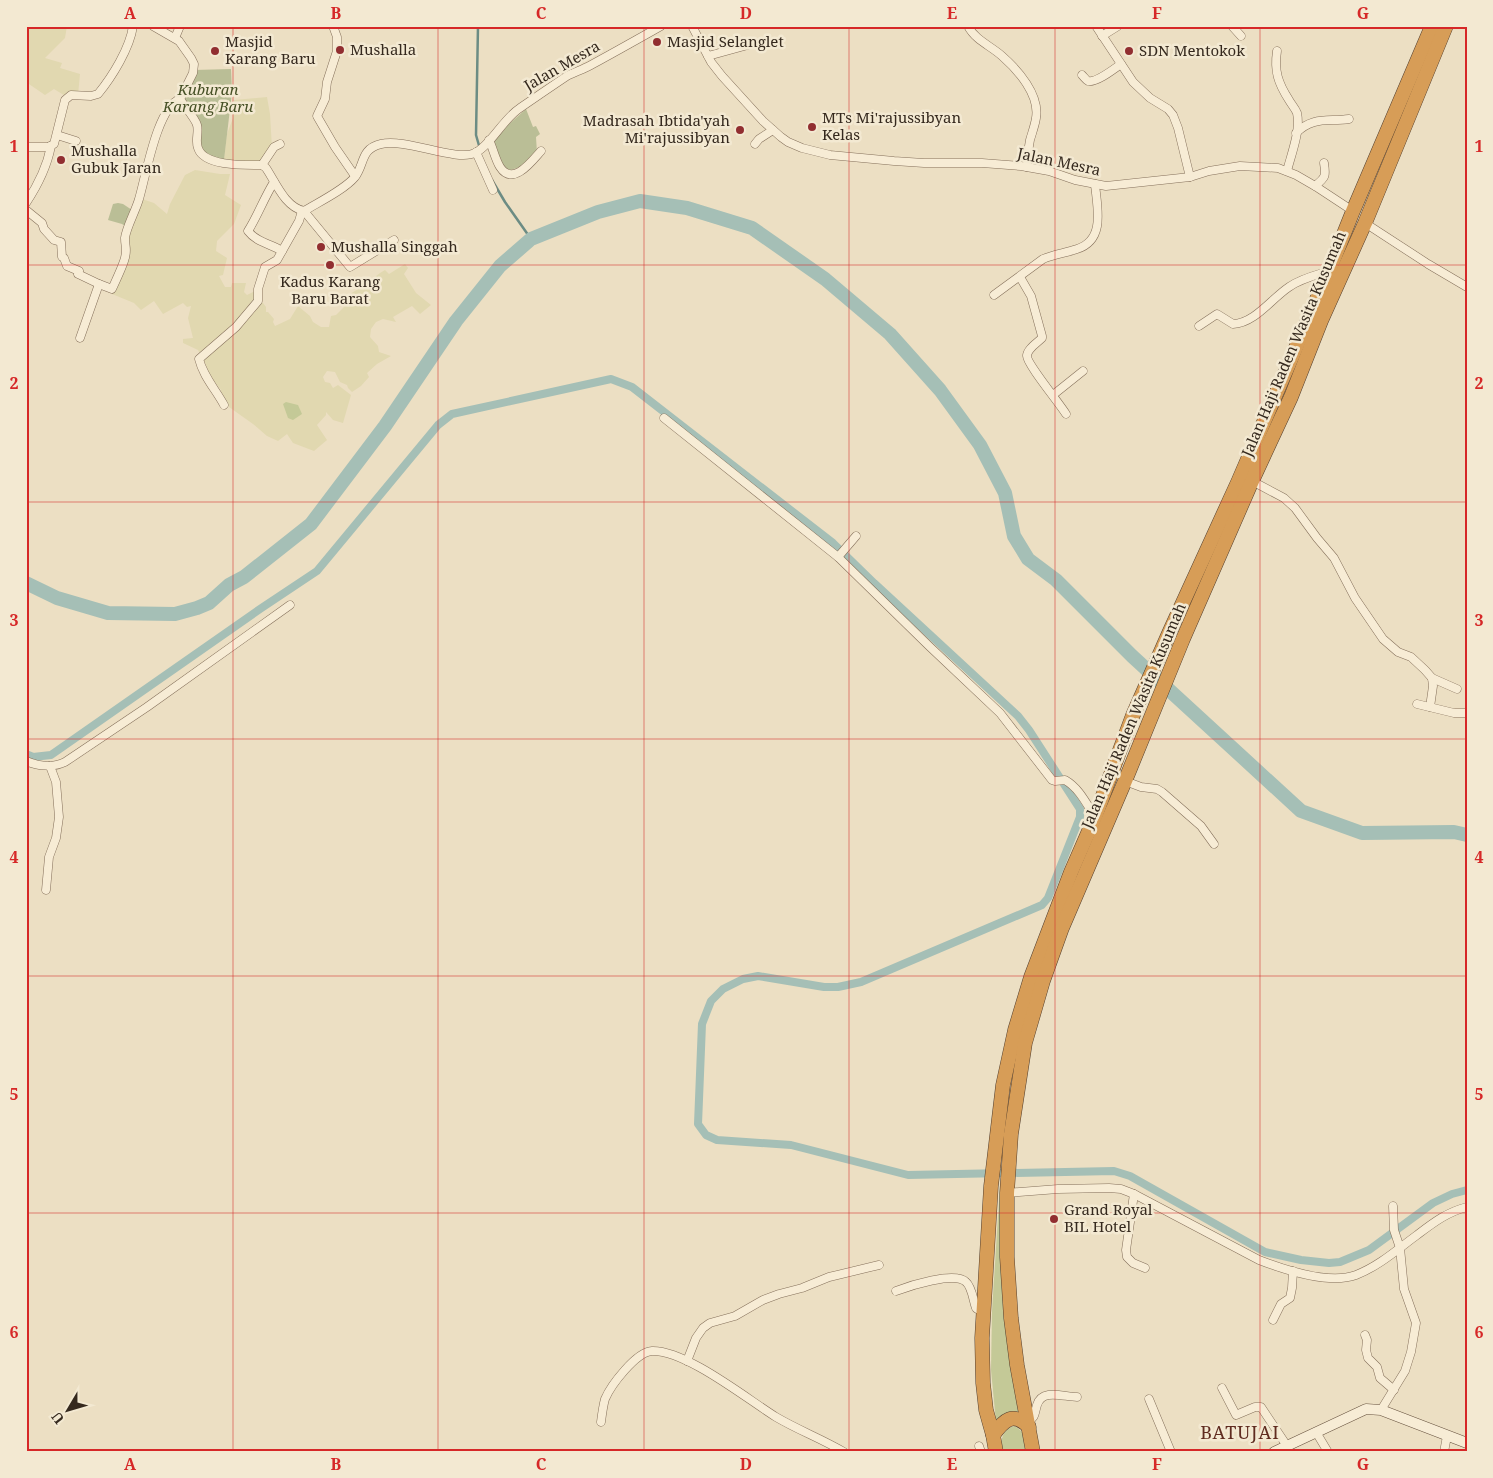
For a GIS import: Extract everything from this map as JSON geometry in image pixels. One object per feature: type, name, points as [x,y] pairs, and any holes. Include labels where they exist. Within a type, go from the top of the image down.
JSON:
[{"type":"highway","name":"Jalan Haji Raden Wasita Kusumah","points":[[1033,1452],[1017,1365],[1011,1318],[1007,1257],[1007,1191],[1008,1164],[1015,1105],[1037,979],[1071,872],[1133,715],[1168,633],[1325,296],[1365,223],[1432,26]]},
{"type":"highway","name":"Jalan Haji Raden Wasita Kusumah","points":[[996,1452],[986,1410],[982,1338],[990,1186],[1003,1084],[1015,1030],[1062,928],[1252,480],[1291,397],[1325,296],[1329,271],[1350,209],[1403,114],[1446,26]]},
{"type":"highway","points":[[993,1436],[1000,1425],[1008,1420],[1015,1418],[1028,1425]]},
{"type":"main road","points":[[1274,1452],[1366,1409],[1382,1410],[1467,1443]]},
{"type":"street","points":[[26,203],[48,162],[51,146],[55,142],[57,135],[65,100],[70,95],[93,96],[100,92],[126,50],[133,26]]},
{"type":"street","points":[[26,210],[42,224],[54,240],[61,242],[62,257],[67,266],[79,271],[78,274],[112,289],[124,262],[127,251],[125,238],[139,198],[160,122],[171,104],[180,99],[193,73],[194,64],[184,47],[175,38],[153,26]]},
{"type":"street","points":[[175,38],[180,26]]},
{"type":"street","points":[[333,26],[337,37],[337,51],[327,82],[325,99],[317,116],[335,147],[356,176]]},
{"type":"street","name":"Jalan Mesra","points":[[478,151],[518,109],[568,76],[661,26]]},
{"type":"street","name":"Jalan Mesra","points":[[692,26],[708,56],[722,76],[773,130],[788,142],[802,148],[830,155],[916,163],[982,163],[1027,167],[1106,186],[1190,176],[1240,166],[1278,168],[1315,186],[1350,209]]},
{"type":"street","points":[[968,26],[975,36],[1003,56],[1025,82],[1034,98],[1036,117],[1030,140],[1027,167]]},
{"type":"street","points":[[1096,26],[1133,82],[1142,92],[1168,109],[1173,115],[1190,176]]},
{"type":"street","points":[[1102,36],[1118,26]]},
{"type":"street","points":[[1232,26],[1241,36]]},
{"type":"street","points":[[708,56],[748,45]]},
{"type":"street","points":[[1277,51],[1277,79],[1296,110],[1298,118],[1287,172]]},
{"type":"street","points":[[1082,75],[1086,80],[1090,81],[1097,79],[1121,64]]},
{"type":"street","points":[[180,99],[195,120],[198,132],[197,147],[202,154],[208,158],[229,164],[262,165],[266,168],[288,201],[303,211],[350,267],[394,240]]},
{"type":"street","points":[[1296,133],[1303,126],[1322,120],[1349,119]]},
{"type":"street","points":[[755,144],[773,130]]},
{"type":"street","points":[[57,135],[76,141]]},
{"type":"street","points":[[488,142],[505,172],[518,173],[541,151]]},
{"type":"street","points":[[224,405],[205,375],[199,359],[236,327],[258,301],[258,289],[265,267],[277,260],[303,211],[347,185],[361,169],[363,156],[371,148],[390,143],[456,154],[471,154],[478,151],[493,190]]},
{"type":"street","points":[[262,165],[274,147],[280,144]]},
{"type":"street","points":[[26,146],[51,146]]},
{"type":"street","points":[[1315,186],[1324,179],[1326,173],[1324,163]]},
{"type":"street","points":[[274,182],[248,231],[255,238],[282,251]]},
{"type":"street","points":[[994,295],[1043,259],[1081,248],[1088,244],[1093,238],[1098,224],[1095,184]]},
{"type":"street","points":[[1365,223],[1467,287]]},
{"type":"street","points":[[1199,326],[1217,314],[1233,324],[1248,319],[1288,287],[1329,271]]},
{"type":"street","points":[[1020,277],[1031,296],[1042,336],[1028,352],[1027,359],[1066,414]]},
{"type":"street","points":[[80,338],[98,284]]},
{"type":"street","points":[[1053,395],[1083,371]]},
{"type":"street","points":[[664,418],[839,556],[929,646],[1000,713],[1049,776],[1069,782],[1079,792],[1094,817]]},
{"type":"street","points":[[1252,480],[1284,498],[1295,508],[1334,558],[1355,598],[1383,639],[1398,652],[1411,657],[1432,678],[1457,689]]},
{"type":"street","points":[[839,556],[856,536]]},
{"type":"street","points":[[26,762],[58,766],[65,762],[147,707],[290,605]]},
{"type":"street","points":[[1430,707],[1433,686],[1432,678]]},
{"type":"street","points":[[1417,704],[1454,713],[1467,713]]},
{"type":"street","points":[[46,890],[49,857],[56,838],[60,817],[56,782],[50,766]]},
{"type":"street","points":[[1125,781],[1162,792],[1201,826],[1214,844]]},
{"type":"street","points":[[1007,1191],[1121,1189],[1134,1194],[1259,1260],[1293,1271],[1329,1278],[1354,1276],[1372,1267],[1445,1215],[1467,1207]]},
{"type":"street","points":[[1134,1194],[1126,1250],[1127,1257],[1133,1263],[1145,1268]]},
{"type":"street","points":[[1382,1410],[1405,1371],[1411,1352],[1416,1323],[1404,1289],[1400,1246],[1394,1230],[1393,1206]]},
{"type":"street","points":[[687,1361],[696,1338],[703,1328],[710,1323],[735,1316],[779,1294],[879,1265]]},
{"type":"street","points":[[1273,1320],[1281,1304],[1290,1298],[1293,1271]]},
{"type":"street","points":[[896,1291],[940,1279],[959,1278],[969,1286],[977,1310],[984,1310]]},
{"type":"street","points":[[1365,1335],[1368,1340],[1366,1350],[1368,1358],[1377,1367],[1380,1378],[1394,1390]]},
{"type":"street","points":[[601,1422],[605,1400],[614,1385],[635,1361],[652,1351],[666,1353],[687,1361],[778,1418],[828,1442],[844,1452]]},
{"type":"street","points":[[1222,1388],[1236,1415],[1255,1407],[1261,1407],[1286,1446]]},
{"type":"street","points":[[1028,1425],[1034,1417],[1037,1404],[1045,1395],[1077,1396]]},
{"type":"street","points":[[1150,1399],[1171,1452]]},
{"type":"street","points":[[1316,1432],[1328,1452]]},
{"type":"street","points":[[1444,1452],[1447,1436]]},
{"type":"shaded area","points":[[26,26],[67,26],[65,38],[45,58],[62,63],[60,68],[80,74],[78,95],[67,97],[54,89],[45,95],[26,82]]},
{"type":"shaded area","points":[[267,97],[272,148],[262,161],[251,163],[224,160],[227,134],[233,118],[234,100]]},
{"type":"shaded area","points":[[195,170],[230,174],[225,195],[241,205],[234,224],[217,241],[216,251],[227,258],[223,275],[219,276],[225,287],[231,287],[232,283],[246,283],[244,292],[247,295],[255,291],[258,301],[263,303],[266,307],[266,312],[274,319],[275,326],[290,319],[298,306],[310,316],[313,322],[321,327],[329,327],[331,316],[336,315],[345,306],[342,299],[385,270],[389,274],[405,264],[408,268],[404,274],[416,293],[431,305],[420,314],[412,306],[393,317],[396,322],[383,319],[376,322],[371,329],[370,337],[378,346],[379,352],[391,356],[377,364],[367,373],[369,377],[352,392],[347,385],[340,382],[335,372],[327,371],[323,377],[325,382],[330,383],[333,388],[338,385],[351,395],[343,423],[333,420],[326,412],[326,415],[317,425],[327,440],[314,451],[293,443],[287,434],[278,441],[267,436],[229,407],[220,392],[221,390],[208,374],[207,367],[198,350],[183,343],[183,339],[193,338],[188,318],[191,306],[187,307],[183,303],[163,314],[154,301],[141,310],[134,303],[112,294],[127,266],[127,239],[142,199],[154,203],[167,214],[185,175]]},
{"type":"green space","name":"Kuburan Karang Baru","points":[[231,69],[232,92],[224,160],[212,157],[199,149],[199,123],[183,98],[194,70]]},
{"type":"green space","points":[[526,109],[533,127],[536,126],[540,134],[536,137],[537,153],[523,166],[504,172],[493,143],[508,125]]},
{"type":"green space","points":[[118,203],[135,212],[128,228],[108,220],[113,204]]},
{"type":"green space","points":[[286,402],[298,405],[302,414],[293,420],[288,418],[283,404]]},
{"type":"green space","points":[[1000,1185],[1004,1185],[1025,1417],[996,1422],[991,1370],[992,1311]]},
{"type":"green space","points":[[1014,1426],[1023,1433],[1028,1452],[1002,1452],[1001,1443],[1004,1433]]},
{"type":"waterway","points":[[478,26],[476,135],[480,149]]},
{"type":"waterway","points":[[492,180],[531,239]]},
{"type":"waterway","points":[[26,583],[57,598],[108,613],[175,614],[209,603],[229,585],[244,577],[311,524],[385,426],[456,321],[500,266],[531,239],[598,212],[640,201],[687,208],[752,228],[825,279],[890,334],[940,390],[980,445],[1005,493],[1014,536],[1028,559],[1056,580],[1132,656],[1301,811],[1362,833],[1454,832],[1467,835]]},
{"type":"waterway","points":[[26,754],[33,757],[51,755],[317,571],[438,425],[452,414],[611,379],[632,387],[833,543],[1018,716],[1080,809],[1080,817],[1048,898],[1042,905],[861,982],[838,987],[824,987],[758,976],[743,979],[723,989],[711,1001],[702,1024],[698,1124],[706,1135],[717,1140],[791,1145],[908,1175],[1114,1171],[1130,1176],[1265,1252],[1301,1260],[1329,1263],[1340,1262],[1369,1250],[1433,1203],[1452,1194],[1467,1190]]},
{"type":"place","name":"Masjid Selanglet","points":[[657,42]]},
{"type":"place","name":"Mushalla","points":[[340,50]]},
{"type":"place","name":"Masjid Karang Baru","points":[[215,51]]},
{"type":"place","name":"SDN Mentokok","points":[[1129,51]]},
{"type":"place","name":"MTs Mi'rajussibyan Kelas","points":[[812,127]]},
{"type":"place","name":"Madrasah Ibtida'yah Mi'rajussibyan","points":[[740,130]]},
{"type":"place","name":"Mushalla Gubuk Jaran","points":[[61,160]]},
{"type":"place","name":"Mushalla Singgah","points":[[321,247]]},
{"type":"place","name":"Kadus Karang Baru Barat","points":[[330,265]]},
{"type":"place","name":"Grand Royal BIL Hotel","points":[[1054,1219]]},
{"type":"district","name":"BATUJAI","points":[[1240,1433]]}]
